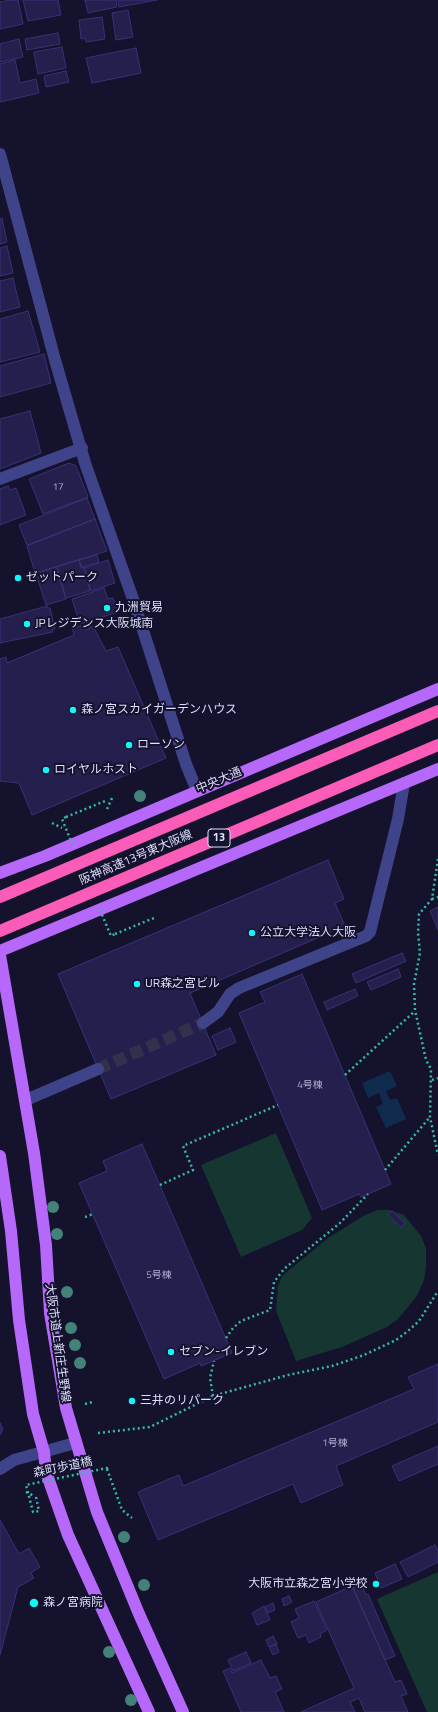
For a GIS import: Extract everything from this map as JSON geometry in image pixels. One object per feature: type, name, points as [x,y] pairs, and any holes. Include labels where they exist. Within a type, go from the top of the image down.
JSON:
[{"type":"highway","name":"阪神高速13号東大阪線","points":[[0,896],[438,711]]},
{"type":"highway","name":"阪神高速13号東大阪線","points":[[0,931],[438,745]]},
{"type":"main road","name":"中央大通","points":[[0,873],[45,856],[438,689]]},
{"type":"main road","points":[[0,951],[438,769]]},
{"type":"main road","name":"大阪市道上新庄生野線","points":[[0,955],[26,1100],[46,1245],[50,1314],[66,1408],[75,1443],[97,1512],[139,1614],[183,1712]]},
{"type":"main road","points":[[0,1156],[12,1231],[22,1343],[33,1414],[44,1452],[46,1472],[68,1534],[150,1712]]},
{"type":"street","points":[[0,154],[55,360],[82,448],[85,463],[133,599],[186,764],[198,790]]},
{"type":"street","points":[[0,479],[82,448]]},
{"type":"street","points":[[203,1023],[218,1012],[230,994],[238,988],[366,936],[370,932],[398,819],[404,783]]},
{"type":"street","points":[[26,1100],[98,1069]]},
{"type":"street","points":[[0,1469],[14,1460],[75,1443]]},
{"type":"path","points":[[66,817],[105,801]]},
{"type":"path","points":[[432,899],[438,859]]},
{"type":"path","points":[[438,896],[432,899],[419,914],[418,933],[420,953],[414,984],[415,1010],[426,1060],[431,1069],[432,1080],[430,1117],[438,1155]]},
{"type":"path","points":[[115,934],[154,918]]},
{"type":"path","points":[[345,1075],[415,1010]]},
{"type":"path","points":[[432,1080],[438,1078]]},
{"type":"path","points":[[160,1184],[193,1170],[183,1146],[278,1105]]},
{"type":"path","points":[[385,1170],[430,1117]]},
{"type":"path","points":[[226,1338],[233,1328],[241,1321],[270,1310],[274,1282],[284,1269],[340,1223],[368,1194]]},
{"type":"path","points":[[85,1217],[93,1214]]},
{"type":"path","points":[[98,1433],[150,1427],[213,1396],[288,1375],[332,1366],[364,1354],[396,1340],[419,1321],[438,1291]]},
{"type":"path","points":[[213,1396],[210,1378],[214,1361]]},
{"type":"path","points":[[84,1405],[92,1402]]},
{"type":"path","name":"森町歩道橋","points":[[26,1492],[36,1497],[39,1511],[32,1512],[26,1485],[107,1468],[122,1510],[132,1518]]},
{"type":"green space","points":[[276,1133],[312,1218],[302,1230],[241,1257],[201,1165]]},
{"type":"green space","points":[[378,1210],[389,1210],[404,1215],[421,1236],[426,1248],[426,1268],[424,1280],[417,1296],[398,1319],[387,1327],[342,1347],[296,1361],[276,1311],[278,1286],[282,1276],[328,1238],[365,1215]]},
{"type":"green space","points":[[438,1572],[438,1712],[427,1712],[377,1599]]},
{"type":"water","points":[[390,1071],[397,1086],[386,1091],[390,1100],[397,1098],[406,1119],[386,1128],[376,1107],[383,1104],[379,1093],[368,1098],[362,1083]]},
{"type":"building","points":[[18,0],[23,24],[0,29],[0,2]]},
{"type":"building","points":[[23,0],[58,0],[61,15],[28,21]]},
{"type":"building","points":[[85,0],[116,0],[117,7],[88,13]]},
{"type":"building","points":[[118,0],[157,0],[119,7]]},
{"type":"building","points":[[128,10],[133,37],[116,40],[112,13]]},
{"type":"building","points":[[102,17],[105,39],[86,42],[85,38],[81,39],[79,20]]},
{"type":"building","points":[[58,33],[60,44],[27,50],[25,39]]},
{"type":"building","points":[[19,39],[23,57],[0,62],[0,44]]},
{"type":"building","points":[[62,47],[66,68],[38,74],[34,52]]},
{"type":"building","points":[[136,48],[141,73],[92,83],[86,58]]},
{"type":"building","points":[[15,60],[20,83],[36,79],[39,93],[0,102],[0,64]]},
{"type":"building","points":[[66,71],[69,82],[46,87],[44,76]]},
{"type":"building","points":[[2,218],[7,242],[0,244],[0,219]]},
{"type":"building","points":[[7,246],[13,273],[0,276],[0,248]]},
{"type":"building","points":[[13,278],[20,307],[0,312],[0,281]]},
{"type":"building","points":[[28,311],[40,352],[0,362],[0,319]]},
{"type":"building","points":[[44,354],[51,383],[0,397],[0,366]]},
{"type":"building","points":[[30,411],[41,453],[0,469],[0,419]]},
{"type":"building","points":[[69,463],[76,466],[88,497],[43,514],[29,479]]},
{"type":"building","points":[[8,486],[10,490],[16,488],[26,515],[0,525],[0,489]]},
{"type":"building","points":[[87,498],[95,519],[27,545],[19,525]]},
{"type":"building","points":[[95,519],[107,551],[35,573],[27,546]]},
{"type":"building","points":[[97,555],[99,562],[82,567],[79,560]]},
{"type":"building","points":[[79,560],[81,568],[84,567],[90,591],[66,598],[57,567]]},
{"type":"building","points":[[108,560],[115,583],[91,591],[84,568]]},
{"type":"building","points":[[56,567],[66,599],[46,605],[36,574]]},
{"type":"building","points":[[104,588],[108,599],[113,598],[118,612],[80,624],[72,599]]},
{"type":"building","name":"JPレジデンス大阪城南","points":[[47,606],[47,608],[50,608],[55,629],[52,630],[53,632],[0,643],[0,619]]},
{"type":"building","name":"森ノ宮スカイガーデンハウス","points":[[84,625],[86,630],[93,626],[106,651],[118,647],[166,758],[32,815],[19,783],[0,781],[0,659],[6,657],[7,663],[74,635],[72,628]]},
{"type":"building","name":"UR森之宮ビル","points":[[328,860],[344,899],[335,903],[345,926],[190,993],[216,1055],[111,1099],[58,974]]},
{"type":"building","points":[[438,907],[438,930],[430,911]]},
{"type":"building","points":[[402,953],[406,961],[356,983],[352,974]]},
{"type":"building","points":[[398,969],[401,977],[371,990],[367,982]]},
{"type":"building","points":[[302,974],[391,1184],[361,1197],[359,1194],[322,1210],[239,1013],[265,1002],[260,992]]},
{"type":"building","points":[[355,989],[358,996],[327,1010],[324,1002]]},
{"type":"building","points":[[230,1028],[236,1042],[218,1050],[212,1036]]},
{"type":"building","points":[[142,1144],[232,1353],[201,1366],[200,1363],[164,1379],[79,1183],[107,1171],[103,1161]]},
{"type":"building","points":[[392,1211],[405,1223],[401,1228],[388,1215]]},
{"type":"building","points":[[438,1364],[438,1422],[336,1466],[343,1485],[301,1503],[293,1484],[158,1540],[138,1492],[179,1475],[183,1486],[414,1389],[408,1377]]},
{"type":"building","points":[[0,1423],[3,1429],[0,1435]]},
{"type":"building","points":[[438,1446],[438,1464],[399,1481],[392,1466]]},
{"type":"building","points":[[0,1520],[19,1554],[29,1548],[40,1567],[31,1573],[34,1578],[18,1587],[0,1655]]},
{"type":"building","points":[[435,1545],[438,1551],[438,1562],[408,1577],[400,1562]]},
{"type":"building","points":[[395,1564],[402,1579],[381,1588],[375,1573]]},
{"type":"building","points":[[361,1584],[366,1595],[368,1594],[395,1656],[385,1660],[353,1588]]},
{"type":"building","points":[[352,1586],[395,1682],[401,1680],[407,1694],[401,1696],[408,1712],[365,1712],[359,1698],[350,1702],[355,1712],[301,1712],[354,1688],[316,1602]]},
{"type":"building","points":[[289,1596],[292,1602],[284,1606],[282,1599]]},
{"type":"building","points":[[314,1601],[327,1630],[320,1634],[321,1637],[309,1643],[306,1635],[298,1638],[291,1622],[299,1618],[295,1609]]},
{"type":"building","points":[[273,1603],[275,1610],[268,1613],[265,1607]]},
{"type":"building","points":[[264,1606],[270,1620],[257,1625],[252,1613]]},
{"type":"building","points":[[273,1636],[277,1644],[269,1647],[266,1640]]},
{"type":"building","points":[[276,1644],[279,1652],[273,1655],[269,1647]]},
{"type":"building","points":[[246,1652],[251,1663],[233,1671],[228,1660]]},
{"type":"building","points":[[261,1660],[270,1678],[276,1676],[282,1689],[275,1692],[284,1712],[241,1712],[223,1671],[230,1668],[232,1673]]},
{"type":"tunnel","points":[[98,1069],[203,1023]]},
{"type":"place","name":"ゼットパーク","points":[[18,578]]},
{"type":"place","name":"九洲貿易","points":[[107,608]]},
{"type":"place","name":"JPレジデンス大阪城南","points":[[27,624]]},
{"type":"place","name":"森ノ宮スカイガーデンハウス","points":[[73,710]]},
{"type":"place","name":"ローソン","points":[[129,745]]},
{"type":"place","name":"ロイヤルホスト","points":[[46,770]]},
{"type":"place","name":"公立大学法人大阪","points":[[252,933]]},
{"type":"place","name":"UR森之宮ビル","points":[[137,984]]},
{"type":"place","name":"セブン-イレブン","points":[[171,1352]]},
{"type":"place","name":"三井のリパーク","points":[[132,1401]]},
{"type":"place","name":"大阪市立森之宮小学校","points":[[376,1584]]},
{"type":"place","name":"森ノ宮病院","points":[[34,1603]]}]
